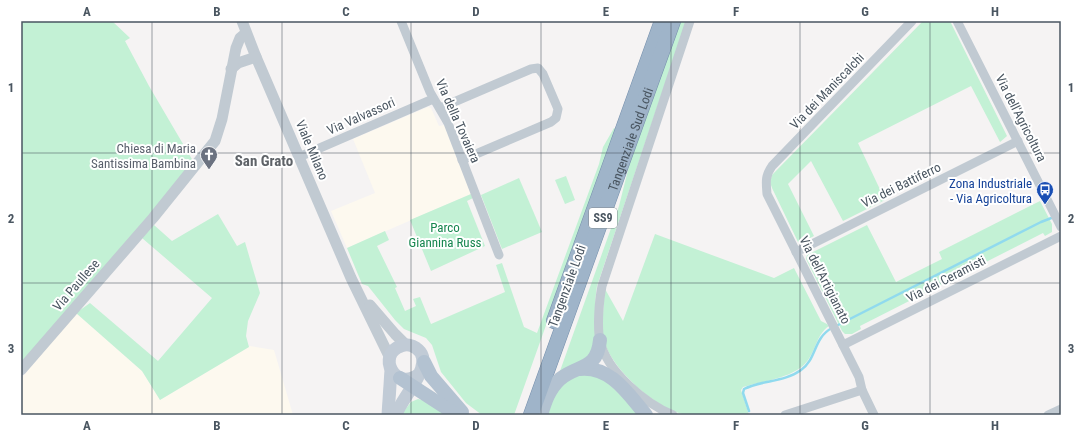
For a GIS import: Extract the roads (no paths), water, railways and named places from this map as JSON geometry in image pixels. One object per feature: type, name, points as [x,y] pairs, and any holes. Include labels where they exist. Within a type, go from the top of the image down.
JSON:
[{"type":"highway","name":"Tangenziale Lodi","points":[[520,415],[662,21]]},
{"type":"highway","name":"Tangenziale Sud Lodi","points":[[531,415],[673,21]]},
{"type":"highway","points":[[548,393],[603,242],[609,213],[608,204]]},
{"type":"main road","points":[[541,415],[548,393],[559,380],[592,362],[597,354],[600,340]]},
{"type":"main road","points":[[388,415],[396,348],[406,345],[416,348],[423,356],[417,381],[399,405],[396,415]]},
{"type":"main road","points":[[394,369],[417,381],[440,388],[466,415]]},
{"type":"main road","points":[[580,369],[595,369],[608,375],[622,387],[646,415]]},
{"type":"main road","points":[[417,381],[457,415]]},
{"type":"street","name":"Viale Milano","points":[[242,21],[256,57],[358,290]]},
{"type":"street","name":"Via della Tovaiera","points":[[401,21],[433,99],[440,108],[462,160],[499,255]]},
{"type":"street","points":[[673,415],[647,401],[631,387],[611,363],[600,340],[600,302],[602,286],[690,21]]},
{"type":"street","name":"Via dei Maniscalchi","points":[[765,181],[772,166],[912,21]]},
{"type":"street","name":"Via dell'Agricoltura","points":[[957,21],[1060,224]]},
{"type":"street","name":"Via Paullese","points":[[21,370],[153,218],[215,141],[222,119],[231,69],[238,42],[246,33]]},
{"type":"street","points":[[231,69],[238,63],[256,57]]},
{"type":"street","points":[[440,108],[531,69],[538,68],[543,74],[558,109],[556,118],[551,122],[462,160]]},
{"type":"street","name":"Via Valvassori","points":[[300,157],[433,99]]},
{"type":"street","name":"Via dei Battiferro","points":[[796,252],[1018,142]]},
{"type":"street","name":"Via dell'Artigianato","points":[[765,181],[767,194],[859,377],[862,390],[874,415]]},
{"type":"street","name":"Via dei Ceramisti","points":[[843,345],[1061,236]]},
{"type":"street","points":[[358,290],[406,345]]},
{"type":"street","points":[[358,290],[394,369]]},
{"type":"street","points":[[785,415],[862,390]]},
{"type":"street","points":[[1048,415],[1061,408]]},
{"type":"waterway","points":[[836,326],[1041,222],[1054,217]]},
{"type":"waterway","points":[[749,411],[743,393],[744,389],[788,377],[801,370],[810,360],[821,337],[832,328]]},
{"type":"place","name":"Chiesa di Maria Santissima Bambina","points":[[209,170]]},
{"type":"place","name":"Zona Industriale - Via Agricoltura","points":[[1045,205]]},
{"type":"district","name":"San Grato","points":[[264,161]]},
{"type":"park label","name":"Parco Giannina Russ","points":[[445,234]]}]
